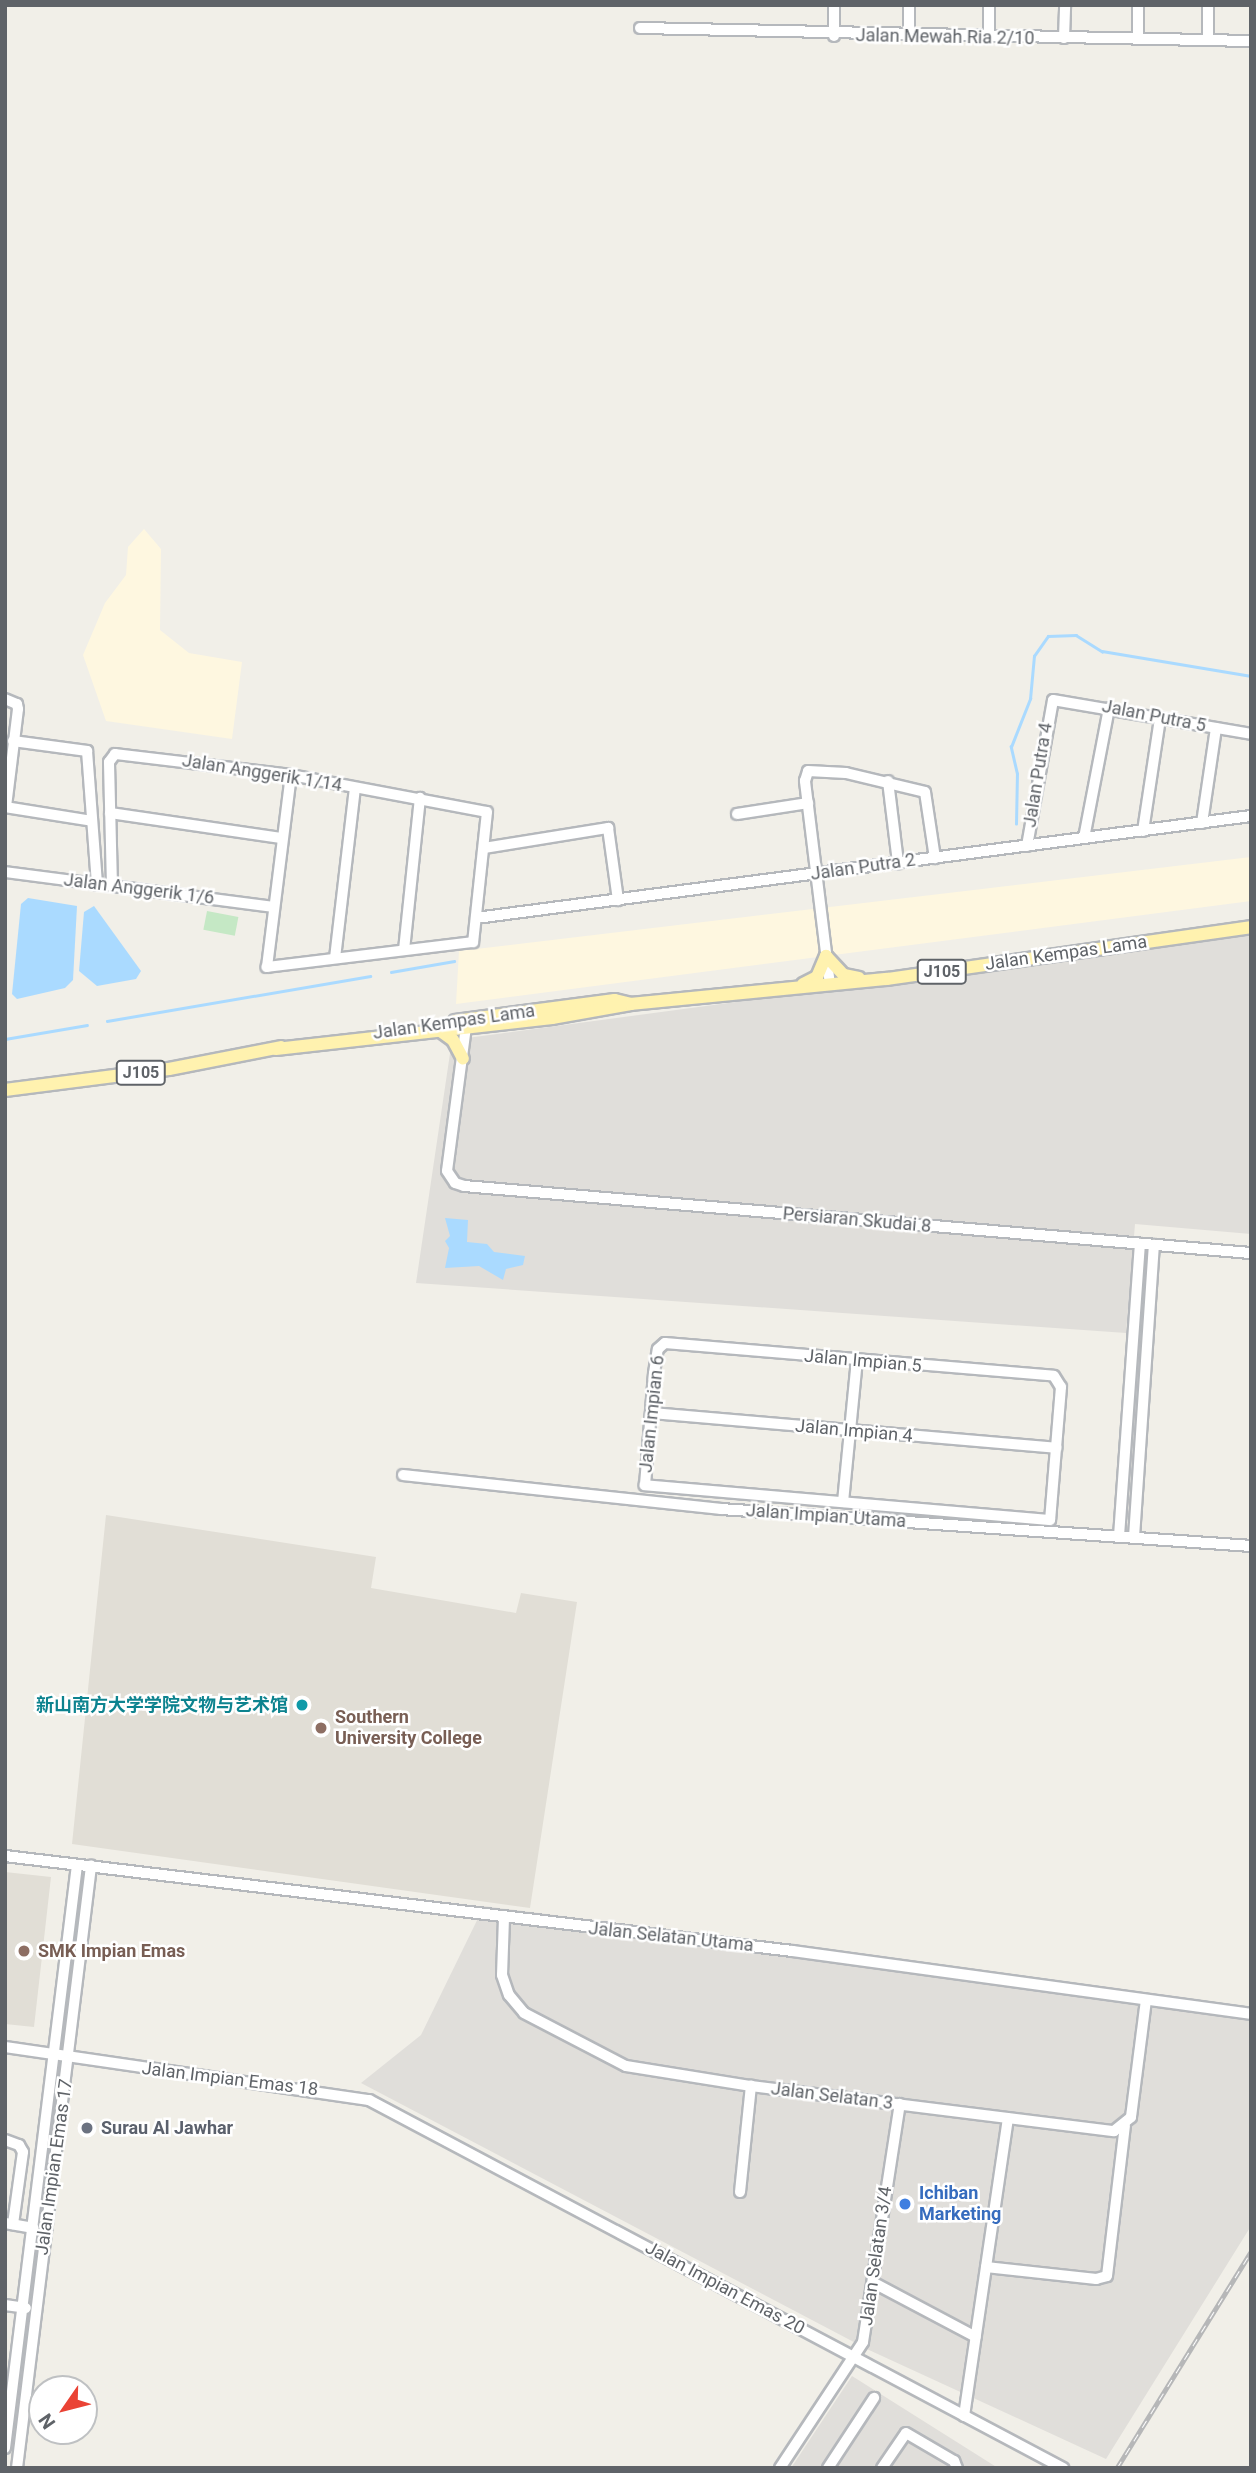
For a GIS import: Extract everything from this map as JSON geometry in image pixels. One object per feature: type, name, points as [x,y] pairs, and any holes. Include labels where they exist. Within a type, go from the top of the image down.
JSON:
[{"type":"main road","name":"Jalan Kempas Lama","points":[[5,1090],[169,1069],[276,1048],[467,1024],[615,1000],[631,1004],[887,979],[1251,927]]},
{"type":"main road","points":[[826,956],[844,975],[887,979]]},
{"type":"main road","points":[[754,992],[811,982],[822,971],[826,956]]},
{"type":"main road","name":"Jalan Kempas Lama","points":[[276,1048],[439,1030],[467,1024]]},
{"type":"main road","points":[[439,1030],[453,1040],[463,1059]]},
{"type":"street","points":[[834,5],[834,36]]},
{"type":"street","points":[[909,5],[909,36]]},
{"type":"street","points":[[989,5],[989,37]]},
{"type":"street","points":[[1065,5],[1065,38]]},
{"type":"street","points":[[1138,5],[1138,36]]},
{"type":"street","points":[[1208,5],[1208,38]]},
{"type":"street","name":"Jalan Mewah Ria 2/10","points":[[640,28],[834,36],[1138,36],[1251,41]]},
{"type":"street","points":[[5,699],[17,704],[6,807],[92,821]]},
{"type":"street","name":"Jalan Putra 5","points":[[1053,702],[1109,708],[1251,734]]},
{"type":"street","name":"Jalan Putra 4","points":[[1027,846],[1053,702]]},
{"type":"street","points":[[1084,838],[1109,708]]},
{"type":"street","points":[[1143,831],[1160,718]]},
{"type":"street","points":[[1202,823],[1216,728]]},
{"type":"street","points":[[13,741],[85,749],[89,757],[97,885]]},
{"type":"street","name":"Jalan Anggerik 1/14","points":[[110,813],[109,762],[115,754],[291,775],[484,810],[488,815],[484,848]]},
{"type":"street","points":[[830,985],[805,781],[812,768],[888,781],[927,794],[935,858]]},
{"type":"street","points":[[291,775],[281,838],[267,967],[473,942],[484,848],[608,828],[618,900]]},
{"type":"street","points":[[888,781],[898,863]]},
{"type":"street","points":[[335,958],[355,788]]},
{"type":"street","points":[[404,950],[414,797]]},
{"type":"street","points":[[737,814],[808,803]]},
{"type":"street","points":[[112,886],[110,813],[281,838]]},
{"type":"street","name":"Jalan Putra 2","points":[[476,918],[1251,816]]},
{"type":"street","name":"Jalan Anggerik 1/6","points":[[5,872],[273,907]]},
{"type":"street","points":[[463,1059],[467,1024]]},
{"type":"street","name":"Persiaran Skudai 8","points":[[463,1059],[447,1171],[455,1183],[464,1186],[1251,1253]]},
{"type":"street","points":[[1119,1536],[1140,1244]]},
{"type":"street","points":[[1134,1537],[1154,1245]]},
{"type":"street","name":"Jalan Impian 5","points":[[660,1344],[1048,1374],[1060,1387],[1056,1448]]},
{"type":"street","name":"Jalan Impian 6","points":[[660,1344],[645,1485],[844,1502]]},
{"type":"street","points":[[857,1360],[844,1502],[1050,1520],[1056,1448]]},
{"type":"street","name":"Jalan Impian 4","points":[[651,1413],[1056,1448]]},
{"type":"street","points":[[1129,1414],[1157,1415]]},
{"type":"street","name":"Jalan Impian Utama","points":[[403,1475],[721,1508],[1251,1546]]},
{"type":"street","name":"Jalan Selatan Utama","points":[[5,1856],[792,1951],[1251,2014]]},
{"type":"street","name":"Jalan Impian Emas 17","points":[[5,2448],[56,2056],[77,1865]]},
{"type":"street","name":"Jalan Impian Emas 17","points":[[17,2468],[91,1866]]},
{"type":"street","name":"Jalan Selatan 3","points":[[504,1918],[502,1975],[509,1995],[524,2012],[626,2066],[751,2086],[1008,2119],[1114,2131],[1125,2126]]},
{"type":"street","points":[[986,2267],[1097,2279],[1107,2276],[1125,2126],[1131,2117],[1146,2000]]},
{"type":"street","name":"Jalan Impian Emas 18","points":[[5,2047],[69,2058],[349,2094],[387,2110]]},
{"type":"street","points":[[740,2192],[751,2086]]},
{"type":"street","name":"Jalan Selatan 3/4","points":[[780,2468],[854,2356],[866,2330],[900,2104]]},
{"type":"street","name":"Jalan Impian Emas 20","points":[[387,2110],[1063,2468]]},
{"type":"street","points":[[964,2416],[1008,2119]]},
{"type":"street","points":[[5,2140],[19,2145],[23,2152],[9,2223],[34,2228]]},
{"type":"street","points":[[873,2283],[976,2337]]},
{"type":"street","points":[[5,2305],[35,2309]]},
{"type":"street","points":[[828,2468],[874,2398]]},
{"type":"street","points":[[882,2468],[906,2433],[954,2461],[957,2468]]},
{"type":"shaded area","points":[[144,529],[161,549],[160,630],[189,653],[242,662],[232,739],[106,721],[83,655],[105,603],[126,575],[128,547]]},
{"type":"shaded area","points":[[1251,857],[1251,901],[456,1004],[459,951]]},
{"type":"shaded area","points":[[1251,933],[1251,1234],[1135,1224],[1126,1333],[416,1283],[452,1040]]},
{"type":"shaded area","name":"Southern University College","points":[[106,1515],[376,1557],[371,1588],[516,1613],[521,1593],[577,1602],[530,1908],[72,1844]]},
{"type":"shaded area","name":"SMK Impian Emas","points":[[5,1872],[51,1877],[34,2027],[5,2024]]},
{"type":"shaded area","points":[[484,1906],[792,1946],[1251,2017],[1251,2226],[1106,2459],[869,2350],[361,2083],[421,2035]]},
{"type":"shaded area","points":[[852,2376],[998,2468],[791,2468]]},
{"type":"green space","points":[[207,911],[238,917],[235,936],[203,930]]},
{"type":"water","points":[[28,898],[77,906],[73,980],[65,988],[17,999],[12,994],[21,904]]},
{"type":"water","points":[[94,906],[141,971],[136,979],[97,986],[79,971],[84,912]]},
{"type":"water","points":[[445,1218],[468,1220],[467,1242],[487,1244],[494,1252],[525,1256],[523,1265],[506,1269],[503,1280],[479,1266],[445,1268],[449,1248],[445,1241],[450,1236]]},
{"type":"waterway","points":[[1016,824],[1017,774],[1011,747],[1030,699],[1034,656],[1048,636],[1076,635],[1102,651],[1251,676]]},
{"type":"waterway","points":[[391,972],[454,961]]},
{"type":"waterway","points":[[107,1021],[370,976]]},
{"type":"waterway","points":[[5,1039],[87,1025]]},
{"type":"railway","points":[[1117,2468],[1251,2252]]},
{"type":"place","name":"新山南方大学学院文物与艺术馆","points":[[302,1705]]},
{"type":"place","name":"Southern University College","points":[[321,1728]]},
{"type":"place","name":"SMK Impian Emas","points":[[24,1951]]},
{"type":"place","name":"Surau Al Jawhar","points":[[87,2128]]},
{"type":"place","name":"Ichiban Marketing","points":[[905,2204]]}]
